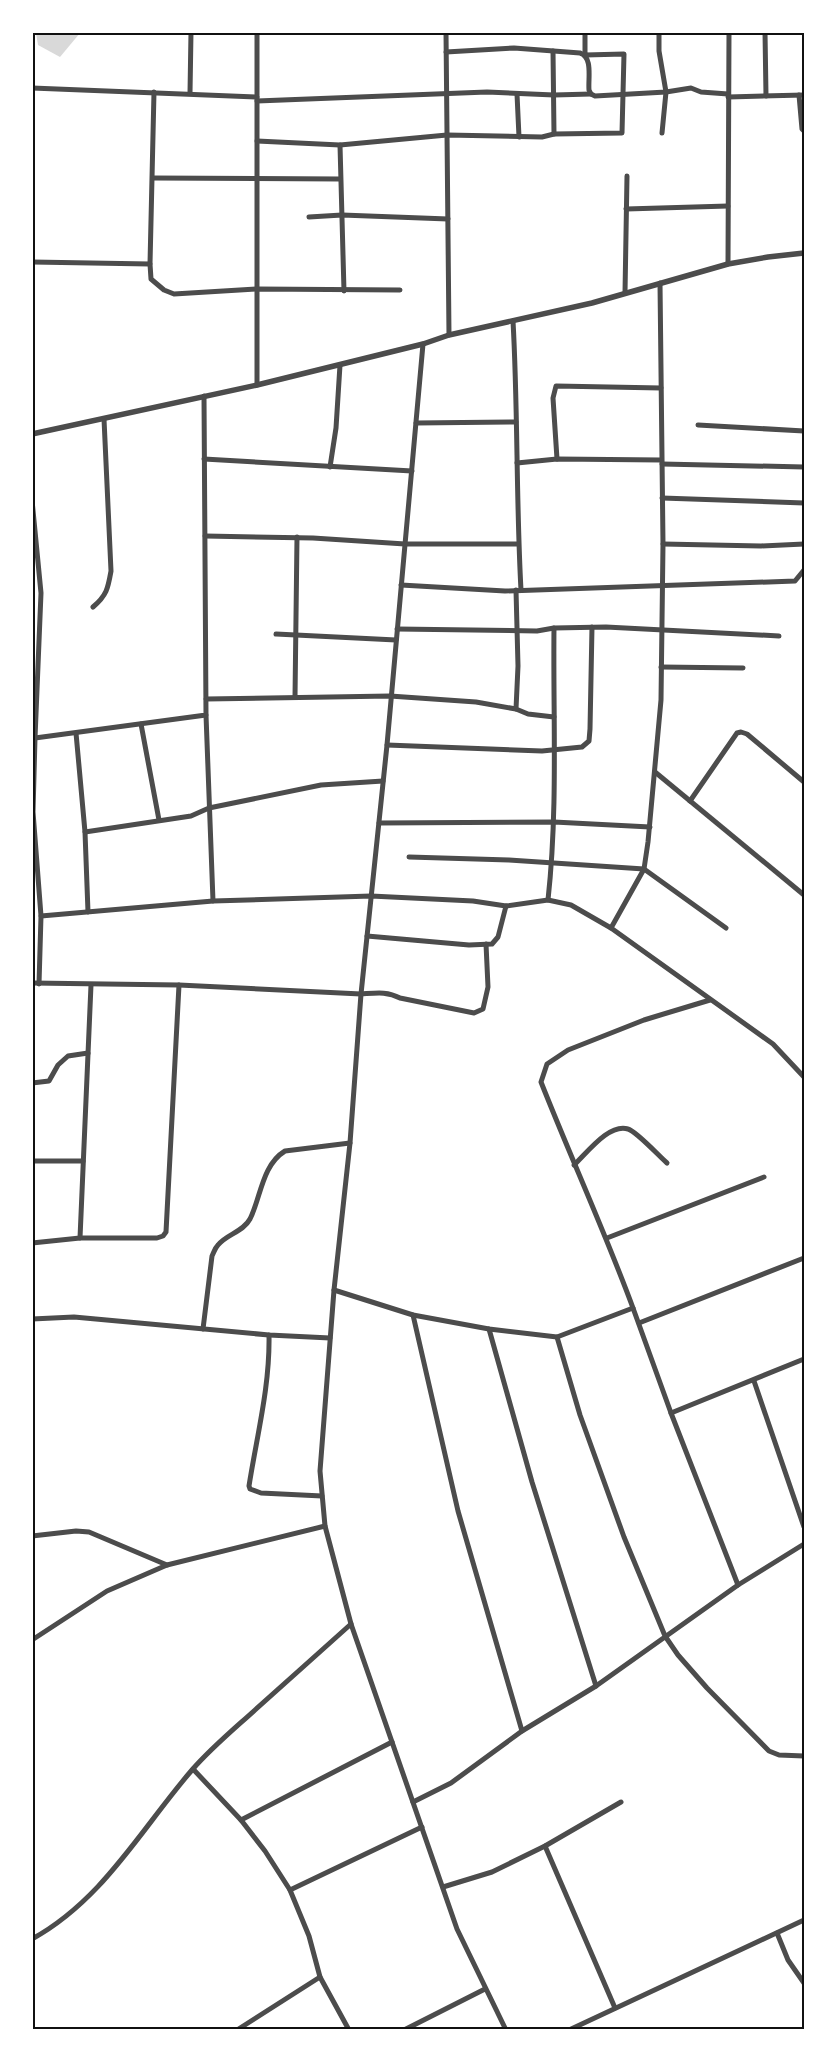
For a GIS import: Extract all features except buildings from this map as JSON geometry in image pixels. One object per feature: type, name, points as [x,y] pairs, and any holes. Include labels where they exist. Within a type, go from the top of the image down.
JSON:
[{"type":"street","points":[[190,93],[191,32]]},
{"type":"street","points":[[257,32],[257,385]]},
{"type":"street","points":[[446,32],[449,336]]},
{"type":"street","points":[[585,32],[585,55],[588,59],[589,90],[591,94]]},
{"type":"street","points":[[659,32],[658,51],[666,92],[662,133]]},
{"type":"street","points":[[728,264],[729,32]]},
{"type":"street","points":[[765,32],[766,96]]},
{"type":"street","points":[[257,141],[340,145],[447,135],[519,138],[542,137],[554,134],[622,133],[624,54],[585,55],[514,48],[446,52]]},
{"type":"street","points":[[553,51],[554,134]]},
{"type":"street","points":[[32,88],[190,93],[257,99],[487,92],[554,95],[591,94],[595,96],[666,92],[691,88],[701,92],[728,96],[802,95],[802,129],[804,131]]},
{"type":"street","points":[[154,92],[150,279],[164,290],[174,294],[257,289],[400,290]]},
{"type":"street","points":[[517,94],[519,138]]},
{"type":"street","points":[[340,145],[344,291]]},
{"type":"street","points":[[625,294],[627,176]]},
{"type":"street","points":[[153,178],[340,179]]},
{"type":"street","points":[[626,209],[728,206]]},
{"type":"street","points":[[309,217],[342,215],[448,219]]},
{"type":"street","points":[[32,434],[340,365],[449,336],[625,294],[728,264],[804,253]]},
{"type":"street","points":[[32,262],[150,264]]},
{"type":"street","points":[[611,928],[644,869],[650,827],[661,700],[662,462],[660,283]]},
{"type":"street","points":[[513,321],[516,382],[518,544],[516,709]]},
{"type":"street","points":[[423,344],[387,745],[361,994],[350,1143],[334,1290],[320,1471],[325,1526],[351,1624],[457,1929],[506,2030]]},
{"type":"street","points":[[330,467],[336,428],[340,365]]},
{"type":"street","points":[[557,459],[553,398],[556,386],[661,388]]},
{"type":"street","points":[[204,396],[206,715],[213,901]]},
{"type":"street","points":[[93,607],[104,598],[108,589],[110,571],[104,419]]},
{"type":"street","points":[[416,423],[516,422]]},
{"type":"street","points":[[698,425],[804,432]]},
{"type":"street","points":[[204,459],[412,471]]},
{"type":"street","points":[[517,463],[557,459],[804,467]]},
{"type":"street","points":[[662,498],[804,503]]},
{"type":"street","points":[[32,500],[41,594],[33,812],[41,916],[36,983],[179,985],[361,994],[391,993],[400,998],[474,1013],[483,1009],[488,987],[486,944]]},
{"type":"street","points":[[205,536],[297,537],[405,544],[518,544]]},
{"type":"street","points":[[295,697],[297,537]]},
{"type":"street","points":[[662,544],[761,546],[804,544]]},
{"type":"street","points":[[401,585],[486,591],[662,586],[795,581],[804,570]]},
{"type":"street","points":[[397,629],[537,631],[554,628],[592,627],[779,636]]},
{"type":"street","points":[[387,745],[556,751],[582,747],[589,741],[592,627]]},
{"type":"street","points":[[548,900],[554,822],[556,751],[554,628]]},
{"type":"street","points":[[276,634],[396,640]]},
{"type":"street","points":[[662,667],[743,668]]},
{"type":"street","points":[[206,699],[390,696],[476,702],[516,709],[528,714],[554,717]]},
{"type":"street","points":[[35,738],[206,715]]},
{"type":"street","points":[[141,724],[159,820]]},
{"type":"street","points":[[690,801],[737,733],[741,732],[747,734],[804,782]]},
{"type":"street","points":[[76,733],[85,832],[88,912]]},
{"type":"street","points":[[655,772],[804,895]]},
{"type":"street","points":[[85,832],[191,816],[210,808],[321,785],[383,781]]},
{"type":"street","points":[[379,823],[554,822],[650,827]]},
{"type":"street","points":[[409,857],[509,860],[644,869],[726,928]]},
{"type":"street","points":[[41,916],[213,901],[371,896],[473,901],[506,906],[548,900],[571,905],[611,928],[773,1044],[804,1077]]},
{"type":"street","points":[[367,936],[468,945],[492,944],[498,937],[506,906]]},
{"type":"street","points":[[80,1238],[91,985]]},
{"type":"street","points":[[32,1243],[80,1238],[157,1238],[163,1236],[166,1232],[179,985]]},
{"type":"street","points":[[710,1000],[644,1020],[568,1050],[547,1064],[541,1082],[574,1165],[608,1238],[671,1412],[738,1585]]},
{"type":"street","points":[[32,1083],[49,1081],[58,1065],[68,1056],[88,1053]]},
{"type":"street","points":[[574,1165],[604,1134],[619,1128],[629,1129],[667,1163]]},
{"type":"street","points":[[202,1329],[212,1256],[218,1245],[243,1228],[249,1221],[269,1166],[276,1156],[284,1151],[350,1143]]},
{"type":"street","points":[[32,1161],[84,1161]]},
{"type":"street","points":[[608,1238],[764,1177]]},
{"type":"street","points":[[639,1323],[804,1258]]},
{"type":"street","points":[[334,1290],[413,1315],[489,1329],[557,1337],[633,1308]]},
{"type":"street","points":[[413,1315],[458,1511],[522,1731]]},
{"type":"street","points":[[32,1319],[74,1317],[269,1335],[330,1338]]},
{"type":"street","points":[[489,1329],[532,1482],[596,1686]]},
{"type":"street","points":[[269,1335],[266,1395],[256,1438],[249,1486],[250,1489],[260,1493],[322,1496]]},
{"type":"street","points":[[557,1337],[580,1415],[624,1537],[665,1636],[678,1655],[708,1688],[769,1750],[779,1755],[804,1756]]},
{"type":"street","points":[[671,1412],[754,1381],[804,1359]]},
{"type":"street","points":[[754,1381],[804,1526]]},
{"type":"street","points":[[32,1631],[35,1639],[107,1591],[167,1565],[325,1526]]},
{"type":"street","points":[[32,1536],[76,1531],[88,1532],[167,1565]]},
{"type":"street","points":[[413,1802],[451,1783],[522,1731],[596,1686],[738,1585],[804,1544]]},
{"type":"street","points":[[32,1939],[49,1930],[86,1898],[118,1866],[192,1769],[351,1624]]},
{"type":"street","points":[[241,1820],[392,1742]]},
{"type":"street","points":[[192,1769],[241,1820],[265,1851],[290,1890],[309,1936],[320,1977],[349,2030]]},
{"type":"street","points":[[443,1888],[492,1872],[545,1846],[621,1802]]},
{"type":"street","points":[[290,1890],[422,1827]]},
{"type":"street","points":[[545,1846],[615,2008]]},
{"type":"street","points":[[569,2030],[804,1920]]},
{"type":"street","points":[[777,1933],[788,1960],[804,1982]]},
{"type":"street","points":[[237,2030],[320,1977]]},
{"type":"street","points":[[404,2030],[485,1989]]},
{"type":"shaded area","points":[[36,32],[80,33],[60,57],[38,45]]}]
